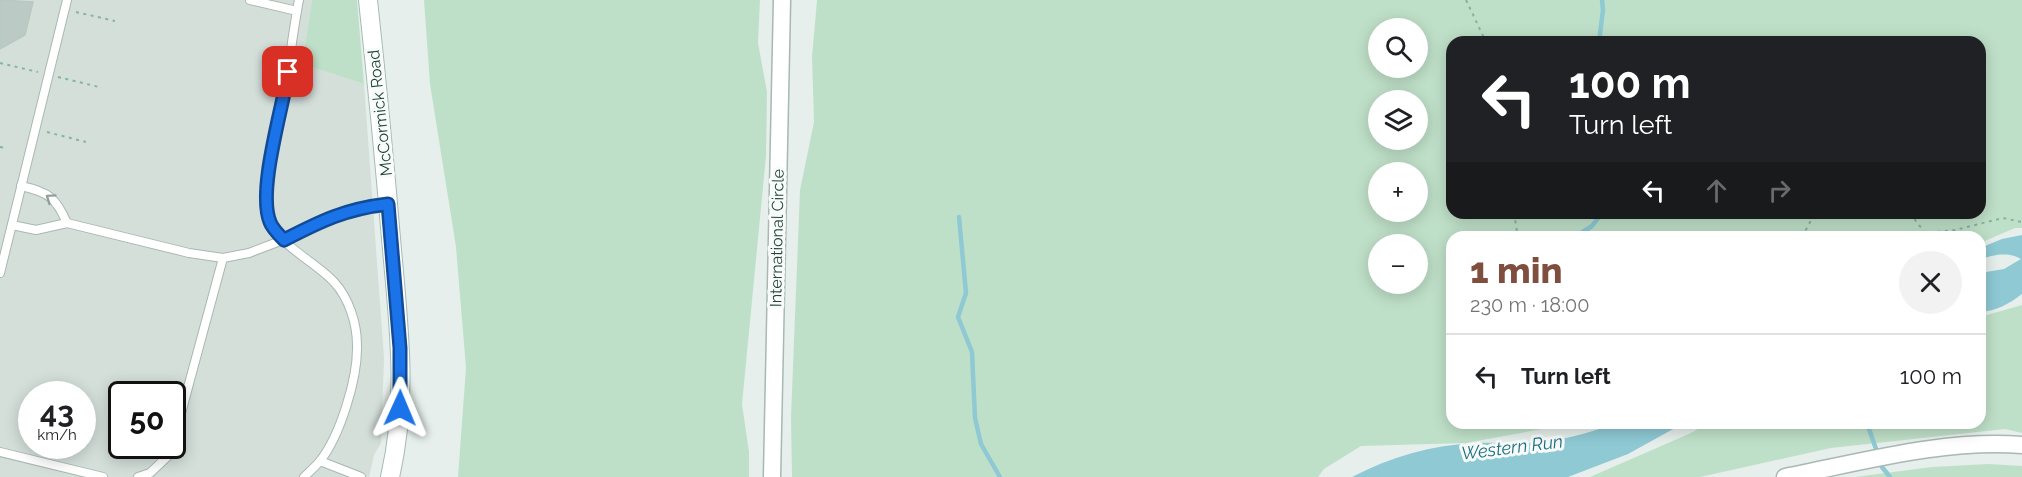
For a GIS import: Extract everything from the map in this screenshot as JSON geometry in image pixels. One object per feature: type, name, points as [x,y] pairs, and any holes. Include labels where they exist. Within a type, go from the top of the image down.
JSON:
[{"type":"main road","name":"McCormick Road","points":[[368,0],[382,131],[402,390],[399,427],[390,477]]},
{"type":"street","name":"International Circle","points":[[772,477],[782,0]]},
{"type":"street","points":[[1785,477],[1849,468],[1956,446],[2022,445]]},
{"type":"lane","points":[[250,0],[297,11]]},
{"type":"lane","points":[[299,0],[285,92],[268,171],[267,200],[270,222],[284,240],[336,284],[346,299],[353,319],[357,345],[354,375],[346,409],[320,461],[304,477]]},
{"type":"lane","points":[[0,273],[66,4]]},
{"type":"lane","points":[[21,186],[47,195],[58,204],[67,224]]},
{"type":"lane","points":[[12,225],[36,230],[67,224],[189,254],[223,258],[249,253],[284,240],[341,213],[388,204]]},
{"type":"lane","points":[[138,477],[150,473],[170,454],[223,258]]},
{"type":"lane","points":[[0,452],[103,477]]},
{"type":"lane","points":[[320,461],[362,477]]},
{"type":"path","points":[[1466,0],[1483,36]]},
{"type":"path","points":[[66,4],[115,21]]},
{"type":"path","points":[[0,63],[99,87]]},
{"type":"path","points":[[35,129],[86,142]]},
{"type":"path","points":[[0,147],[7,148]]},
{"type":"path","points":[[1945,231],[2003,218],[2022,222]]},
{"type":"shaded area","points":[[0,0],[312,0],[302,64],[364,84],[384,358],[381,443],[374,455],[369,477],[0,477]]},
{"type":"green space","points":[[312,0],[357,0],[364,84],[302,64]]},
{"type":"green space","points":[[424,0],[760,0],[758,43],[767,92],[766,156],[742,404],[749,452],[749,477],[458,477],[466,368],[456,247],[430,84]]},
{"type":"green space","points":[[817,0],[2022,0],[2022,228],[2015,228],[1986,240],[1986,231],[1446,231],[1446,429],[1542,429],[1466,443],[1361,446],[1324,469],[1318,477],[792,477],[791,417],[800,190],[814,122],[812,57]]},
{"type":"green space","points":[[2022,305],[2022,433],[2005,429],[1831,448],[1700,477],[1590,477],[1698,429],[1986,429],[1986,315]]},
{"type":"green space","points":[[1988,464],[2022,466],[2022,477],[1855,477],[1932,467]]},
{"type":"water","points":[[2022,235],[2022,294],[2002,306],[1986,311],[1986,272],[2004,269],[2021,259],[2012,255],[1986,258],[1986,246]]},
{"type":"water","name":"Western Run","points":[[1673,429],[1628,454],[1568,477],[1352,477],[1396,458],[1427,449],[1476,443],[1542,442],[1596,430]]},
{"type":"building","points":[[0,0],[33,2],[25,35],[0,49]]},
{"type":"waterway","points":[[1600,36],[1602,0]]},
{"type":"waterway","points":[[959,217],[966,293],[958,317],[972,352],[975,418],[981,444],[1000,477]]},
{"type":"waterway","points":[[1584,231],[1597,219]]},
{"type":"waterway","points":[[1869,429],[1876,449]]},
{"type":"waterway","points":[[1882,467],[1890,477]]},
{"type":"route","points":[[288,72],[268,171],[267,200],[270,222],[284,240],[341,213],[388,204],[400,348],[402,390],[400,408]]}]
